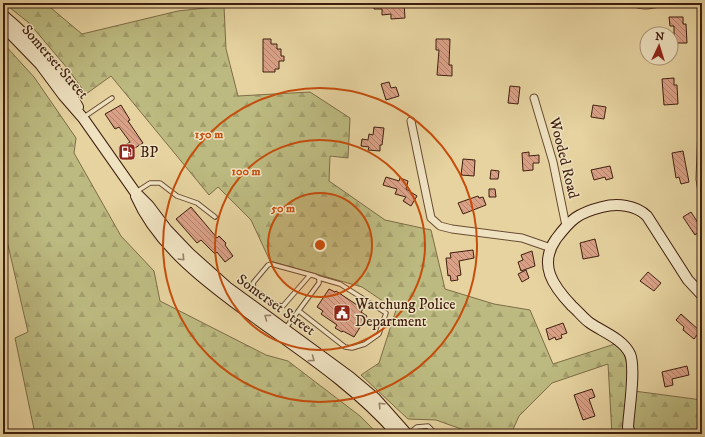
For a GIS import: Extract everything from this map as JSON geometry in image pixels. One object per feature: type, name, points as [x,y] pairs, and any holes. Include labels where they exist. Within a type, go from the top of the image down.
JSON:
[{"type":"main road","name":"Somerset Street","points":[[3,15],[23,34],[58,74],[71,92],[83,118]]},
{"type":"main road","name":"Somerset Street","points":[[3,26],[40,64],[63,95],[83,118],[135,192],[149,206],[177,241],[201,266],[360,396],[397,434]]},
{"type":"main road","points":[[630,434],[628,427],[632,370],[631,356],[626,347],[620,342],[589,322],[556,287],[548,270],[552,248],[566,226],[578,215],[608,205],[627,205],[642,211],[647,216],[688,280],[702,295]]},
{"type":"main road","name":"Somerset Street","points":[[283,333],[356,382],[378,402],[408,434]]},
{"type":"street","points":[[635,3],[646,5],[660,3]]},
{"type":"street","name":"Wooded Road","points":[[534,98],[553,162],[566,226]]},
{"type":"street","points":[[411,121],[430,218],[440,226],[452,229],[522,238],[552,248]]},
{"type":"street","points":[[702,127],[700,179],[702,192]]},
{"type":"lane","points":[[83,118],[112,98]]},
{"type":"lane","points":[[135,192],[150,183],[160,183],[177,196],[197,203],[214,217]]},
{"type":"lane","points":[[299,311],[345,347],[357,347],[365,344],[379,334],[386,313],[340,284],[319,278],[310,275],[272,264],[268,265],[253,283],[253,286],[254,289],[276,305],[283,306],[310,275]]},
{"type":"lane","points":[[283,333],[319,283],[319,278]]},
{"type":"lane","points":[[408,434],[417,428],[428,426],[436,434]]},
{"type":"green space","points":[[4,3],[45,3],[82,34],[178,11],[224,6],[226,49],[238,96],[310,92],[350,118],[348,158],[330,156],[329,181],[385,220],[431,230],[445,289],[494,304],[530,310],[553,364],[621,342],[634,391],[702,400],[702,434],[612,434],[608,364],[552,383],[519,416],[511,434],[475,434],[436,420],[408,419],[361,375],[379,363],[396,310],[362,287],[270,261],[251,220],[218,187],[209,195],[111,76],[86,94],[68,69],[29,23]]},
{"type":"green space","points":[[3,43],[34,77],[76,138],[74,153],[121,236],[154,271],[160,301],[266,355],[288,361],[360,416],[378,434],[35,434],[15,338],[28,332],[8,245],[3,239]]},
{"type":"building","points":[[374,3],[404,3],[405,18],[391,19],[391,14],[382,15],[382,9],[374,9]]},
{"type":"building","points":[[669,17],[683,17],[683,24],[686,24],[687,43],[679,43],[679,26],[670,26]]},
{"type":"building","points":[[263,39],[271,39],[271,44],[277,44],[277,49],[281,49],[281,56],[284,56],[284,61],[279,61],[279,69],[275,69],[275,72],[263,72]]},
{"type":"building","points":[[436,39],[450,39],[449,65],[452,65],[452,76],[437,75],[439,50],[436,50]]},
{"type":"building","points":[[674,78],[674,85],[677,85],[678,104],[664,105],[662,79]]},
{"type":"building","points":[[389,82],[391,88],[396,87],[399,96],[386,100],[381,84]]},
{"type":"building","points":[[510,86],[520,87],[518,104],[508,103]]},
{"type":"building","points":[[121,105],[130,120],[128,121],[143,143],[130,151],[133,155],[127,160],[119,149],[130,142],[119,127],[115,129],[105,114]]},
{"type":"building","points":[[593,105],[606,107],[604,119],[591,117]]},
{"type":"building","points":[[374,127],[384,128],[380,151],[368,150],[369,147],[361,146],[362,139],[368,140],[369,134],[373,135]]},
{"type":"building","points":[[683,151],[689,182],[681,184],[679,177],[676,178],[672,153]]},
{"type":"building","points":[[529,152],[529,156],[539,155],[539,163],[533,163],[533,170],[523,171],[522,153]]},
{"type":"building","points":[[463,159],[475,160],[474,176],[461,175]]},
{"type":"building","points":[[610,166],[613,178],[606,180],[605,177],[594,180],[591,170]]},
{"type":"building","points":[[491,170],[499,171],[498,179],[490,179]]},
{"type":"building","points":[[386,177],[399,181],[400,178],[408,181],[406,189],[417,196],[411,206],[403,201],[406,197],[395,194],[397,189],[383,185]]},
{"type":"building","points":[[489,189],[495,189],[496,197],[489,197]]},
{"type":"building","points":[[478,196],[479,198],[483,197],[486,205],[463,214],[458,203]]},
{"type":"building","points":[[191,207],[217,238],[219,236],[226,243],[225,245],[233,256],[225,262],[217,252],[215,254],[201,240],[197,243],[176,219]]},
{"type":"building","points":[[691,212],[702,229],[695,235],[683,217]]},
{"type":"building","points":[[595,239],[599,256],[583,259],[580,243]]},
{"type":"building","points":[[473,250],[474,258],[459,261],[461,275],[457,276],[458,280],[451,281],[450,275],[448,276],[446,258],[451,258],[450,253]]},
{"type":"building","points":[[532,251],[535,266],[521,271],[518,262],[523,260],[521,255]]},
{"type":"building","points":[[526,270],[529,278],[522,282],[518,274]]},
{"type":"building","points":[[648,272],[661,283],[654,291],[640,281]]},
{"type":"building","name":"Watchung Police Department","points":[[329,289],[335,292],[336,291],[363,309],[361,312],[367,316],[354,337],[335,328],[337,325],[321,314],[323,311],[317,307]]},
{"type":"building","points":[[681,314],[700,331],[694,339],[683,330],[684,327],[676,320]]},
{"type":"building","points":[[563,323],[567,333],[561,335],[562,338],[556,340],[555,337],[549,340],[546,329]]},
{"type":"building","points":[[687,366],[689,375],[672,379],[673,385],[665,387],[662,372]]},
{"type":"building","points":[[592,389],[595,397],[589,399],[595,416],[583,420],[574,395]]},
{"type":"place","name":"BP","points":[[127,152]]},
{"type":"place","name":"Watchung Police Department","points":[[342,313]]}]
